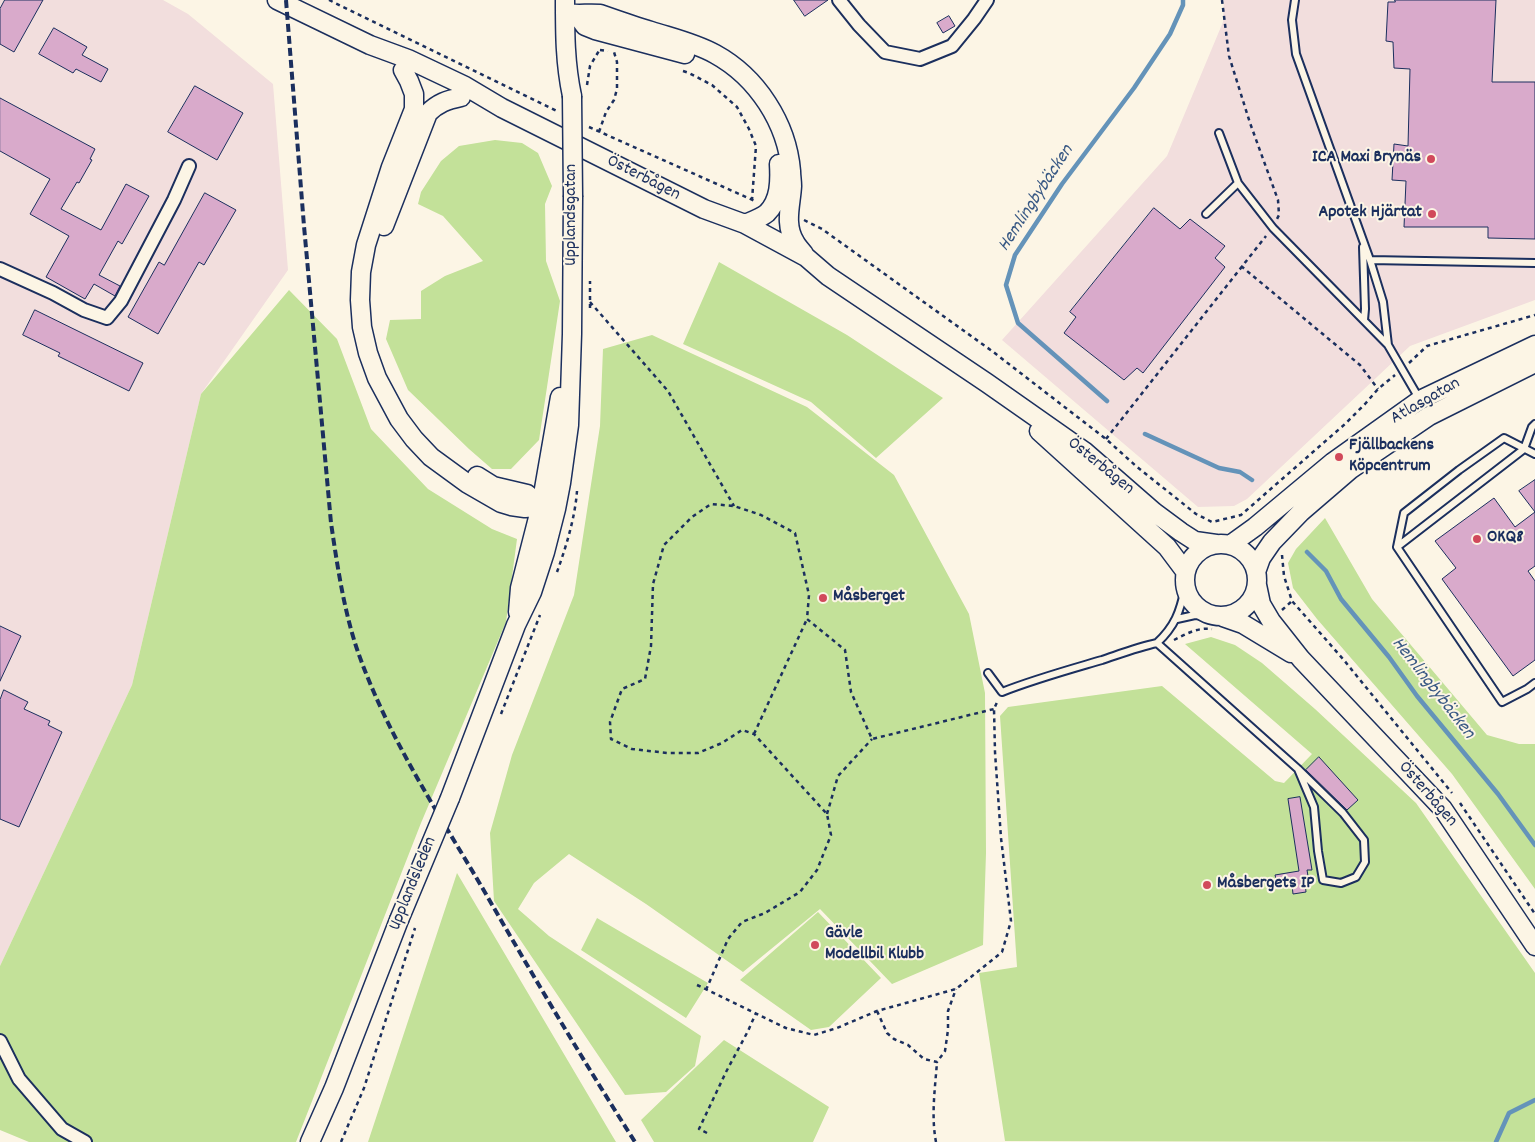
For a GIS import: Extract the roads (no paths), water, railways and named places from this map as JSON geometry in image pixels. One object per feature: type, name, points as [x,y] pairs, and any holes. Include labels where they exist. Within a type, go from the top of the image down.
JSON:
[{"type":"main road","name":"Österbågen","points":[[277,0],[370,45],[408,59],[465,86],[502,108],[704,209],[745,224],[806,257],[828,276],[1084,451],[1154,512],[1181,532],[1195,541],[1223,544]]},
{"type":"main road","name":"Upplandsgatan","points":[[549,508],[572,334],[572,96],[576,75],[571,7]]},
{"type":"main road","points":[[571,7],[585,26],[691,55],[710,64],[746,94],[761,113],[771,133],[779,160],[780,186],[772,207],[765,214],[745,224]]},
{"type":"main road","points":[[571,7],[584,13],[600,14],[695,45],[716,55],[743,74],[755,86],[770,107],[782,130],[790,158],[792,186],[789,228],[794,241],[806,257]]},
{"type":"main road","name":"Österbågen","points":[[370,45],[402,70],[460,97],[502,108]]},
{"type":"main road","points":[[402,70],[410,82],[414,94],[414,109],[391,167],[366,245],[361,272],[360,300],[362,327],[368,353],[380,384],[399,419],[431,457],[468,484],[501,503],[525,508],[549,508]]},
{"type":"main road","points":[[460,97],[435,105],[428,113],[404,173],[376,248],[372,274],[372,326],[386,374],[408,413],[423,432],[449,456],[482,480],[502,489],[527,494],[549,508]]},
{"type":"main road","name":"Österbågen","points":[[704,209],[748,238],[800,266],[828,276]]},
{"type":"main road","name":"Atlasgatan","points":[[1223,544],[1255,527],[1333,462],[1420,400],[1535,345]]},
{"type":"main road","name":"Atlasgatan","points":[[1256,578],[1261,558],[1272,542],[1301,512],[1352,469],[1429,416],[1535,363]]},
{"type":"main road","name":"Österbågen","points":[[987,383],[1167,546],[1185,580]]},
{"type":"main road","name":"Upplandsleden","points":[[310,1142],[408,922],[450,798],[516,625],[520,588],[549,508]]},
{"type":"main road","points":[[1223,544],[1242,550],[1251,560],[1256,578],[1252,598],[1244,608],[1234,614],[1217,616],[1201,611],[1192,604],[1185,580],[1193,556],[1204,548],[1223,544]]},
{"type":"main road","name":"Österbågen","points":[[1256,578],[1260,604],[1270,621],[1301,659],[1443,809],[1535,946]]},
{"type":"main road","name":"Österbågen","points":[[1217,616],[1243,624],[1301,659]]},
{"type":"street","points":[[838,0],[885,52],[920,59],[952,46],[987,0]]},
{"type":"street","points":[[0,269],[53,293],[84,310],[107,318],[121,301],[174,200],[189,166]]},
{"type":"street","points":[[0,1041],[19,1079],[62,1129],[85,1142]]},
{"type":"lane","points":[[1295,0],[1292,20],[1296,54],[1370,260],[1383,302],[1388,345]]},
{"type":"lane","points":[[1219,133],[1238,183],[1273,228],[1388,345],[1429,416]]},
{"type":"lane","points":[[1206,214],[1238,183]]},
{"type":"lane","points":[[1363,241],[1364,320]]},
{"type":"lane","points":[[1370,260],[1535,263]]},
{"type":"lane","points":[[1397,547],[1524,449],[1534,426]]},
{"type":"lane","points":[[1535,454],[1504,438],[1404,513],[1397,547],[1502,702],[1535,683]]},
{"type":"lane","points":[[988,673],[1002,692],[1034,679],[1104,659],[1137,647],[1157,643],[1176,619],[1181,607],[1185,580]]},
{"type":"lane","points":[[1176,619],[1194,615],[1217,616]]},
{"type":"lane","points":[[1157,643],[1298,769],[1343,813],[1364,840],[1365,862],[1356,877],[1341,883],[1323,880],[1314,807],[1298,769]]},
{"type":"waterway","name":"Hemlingbybäcken","points":[[1107,401],[1018,323],[1006,285],[1015,255],[1062,184],[1134,88],[1170,34],[1183,5],[1183,0]]},
{"type":"waterway","name":"Hemlingbybäcken","points":[[1145,434],[1219,468],[1240,472],[1252,480]]},
{"type":"waterway","name":"Hemlingbybäcken","points":[[1307,552],[1326,571],[1341,599],[1389,657],[1417,696],[1498,794],[1535,845]]},
{"type":"waterway","name":"Hemlingbybäcken","points":[[1496,1142],[1509,1113],[1535,1100]]},
{"type":"railway","points":[[286,0],[331,523],[343,594],[356,646],[374,693],[418,779],[635,1142]]},
{"type":"place","name":"ICA Maxi Brynäs","points":[[1431,159]]},
{"type":"place","name":"Apotek Hjärtat","points":[[1432,214]]},
{"type":"place","name":"Fjällbackens Köpcentrum","points":[[1339,457]]},
{"type":"place","name":"OKQ8","points":[[1477,539]]},
{"type":"place","name":"Måsberget","points":[[823,598]]},
{"type":"place","name":"Måsbergets IP","points":[[1207,885]]},
{"type":"place","name":"Gävle Modellbil Klubb","points":[[815,945]]}]
